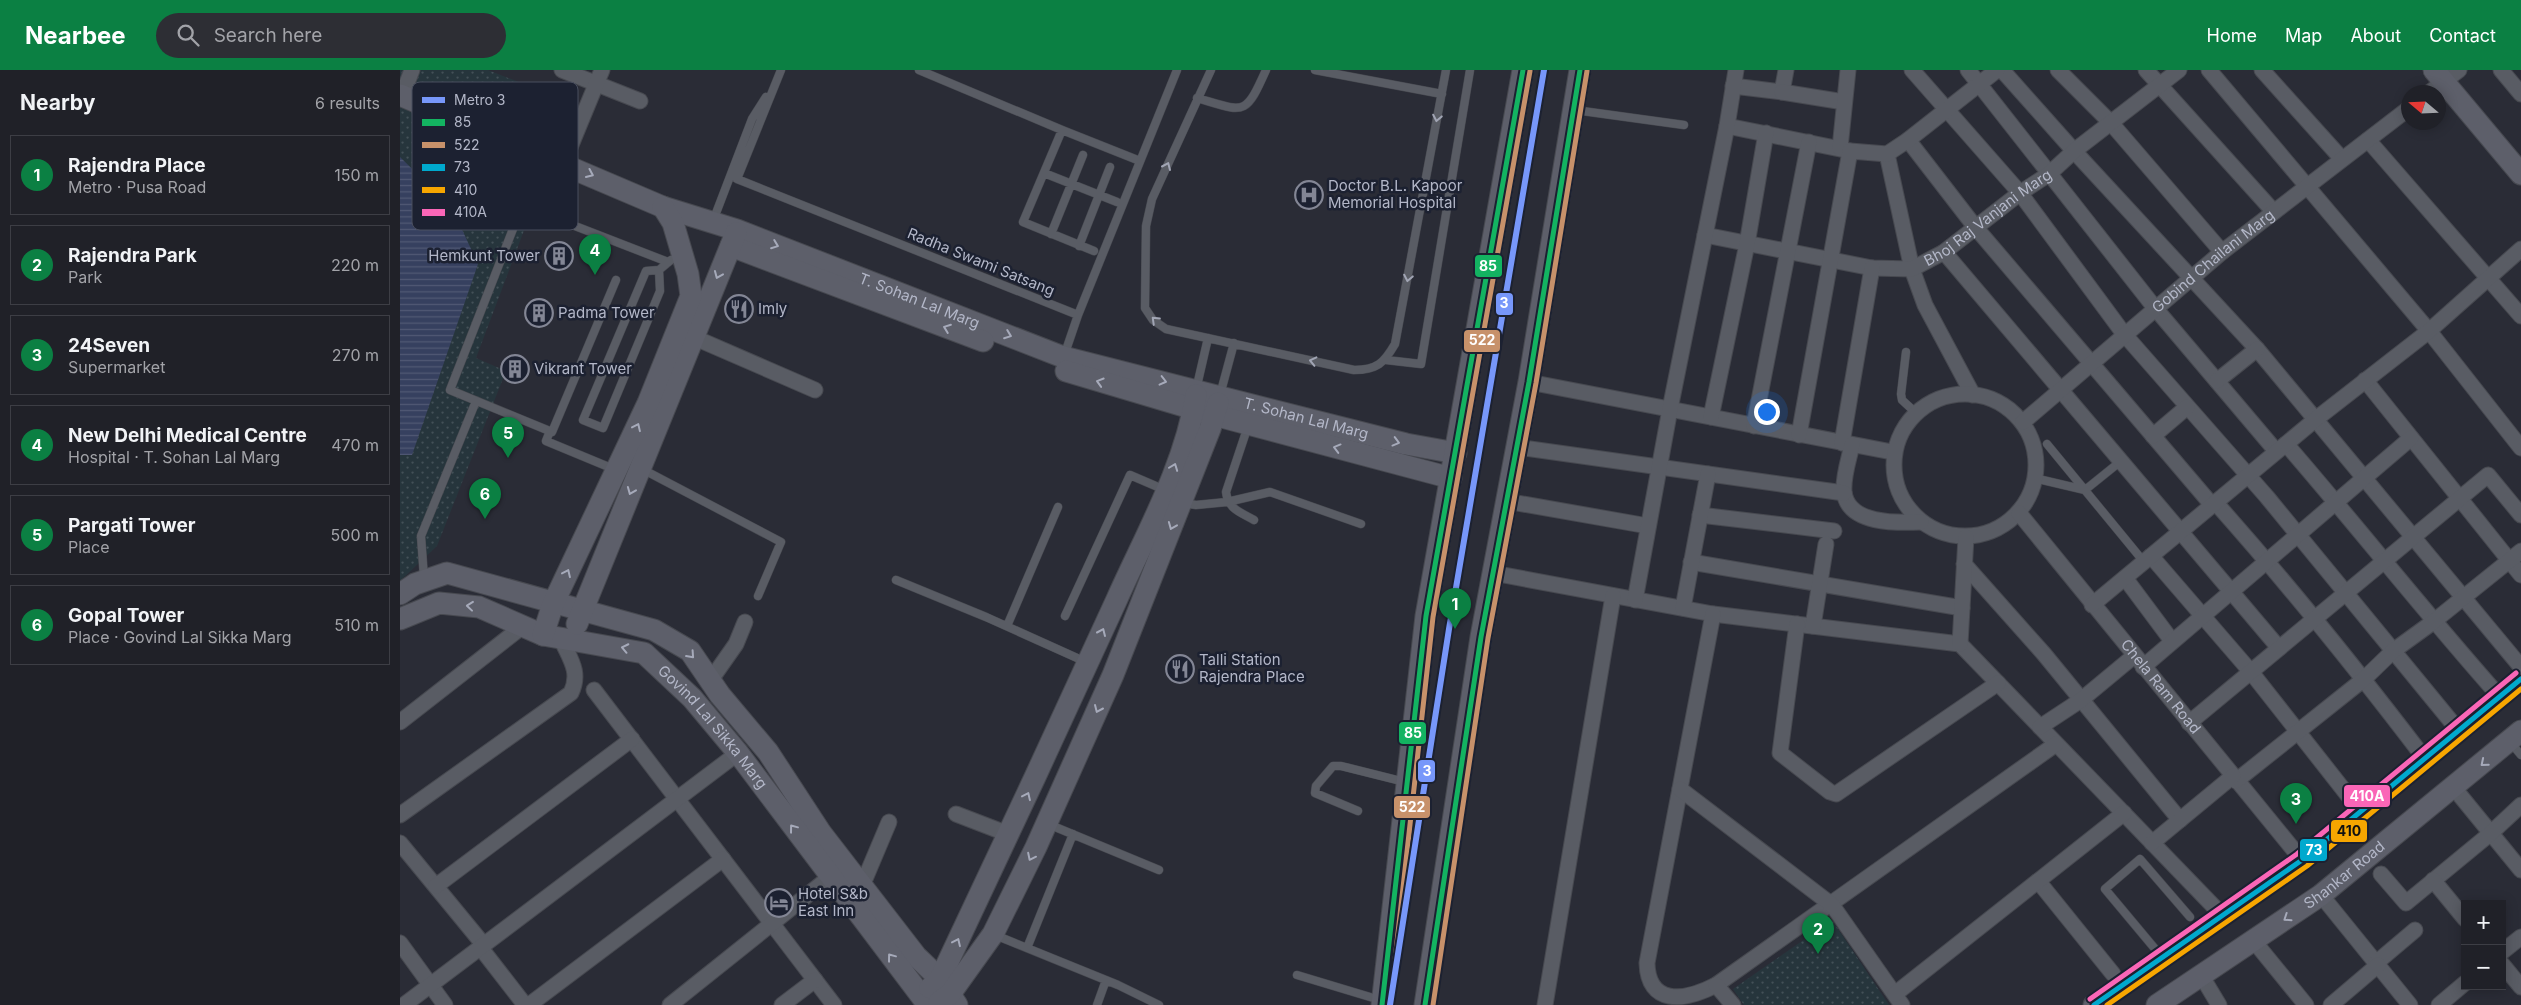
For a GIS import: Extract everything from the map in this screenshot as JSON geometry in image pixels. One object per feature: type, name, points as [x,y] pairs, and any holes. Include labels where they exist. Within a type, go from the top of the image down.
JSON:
[{"type":"street","points":[[401,95],[412,70]]},
{"type":"street","points":[[562,70],[599,77],[640,101]]},
{"type":"street","points":[[1382,1003],[1426,616],[1523,70]]},
{"type":"street","points":[[1425,1005],[1493,573],[1529,382],[1580,70]]},
{"type":"street","points":[[1635,600],[1670,409],[1727,126],[1736,70]]},
{"type":"street","points":[[1782,92],[1786,70]]},
{"type":"street","points":[[1799,435],[1829,259],[1845,149],[1844,102],[1848,70]]},
{"type":"street","points":[[1912,70],[2020,193],[2124,334],[2297,533],[2459,731]]},
{"type":"street","points":[[1968,70],[1980,82],[2049,174],[2155,308],[2217,381],[2281,448],[2337,502],[2433,622],[2500,697]]},
{"type":"street","points":[[1727,126],[1766,132],[1845,149],[1887,154],[1908,140],[1997,70]]},
{"type":"street","points":[[2002,70],[2074,151],[2257,349],[2521,667]]},
{"type":"street","points":[[2058,70],[2111,124],[2222,252]]},
{"type":"street","points":[[2146,70],[2274,212]]},
{"type":"street","name":"Bhoj Raj Vanjani Marg","points":[[1705,235],[1872,268],[1912,269],[1944,252],[2020,193],[2049,174],[2074,151],[2179,70]]},
{"type":"street","points":[[2209,70],[2429,331],[2521,448]]},
{"type":"street","points":[[2262,70],[2342,159]]},
{"type":"street","points":[[2501,70],[2521,94]]},
{"type":"street","points":[[578,128],[599,77]]},
{"type":"street","points":[[2441,79],[2521,174]]},
{"type":"street","points":[[1733,86],[1844,102]]},
{"type":"street","name":"Gobind Chailani Marg","points":[[2023,422],[2222,252],[2401,114]]},
{"type":"street","points":[[1711,418],[1747,244],[1766,132]]},
{"type":"street","points":[[1908,140],[1976,228],[2090,364],[2214,504],[2267,560],[2364,679],[2425,759]]},
{"type":"street","points":[[2368,140],[2487,280],[2521,316]]},
{"type":"street","points":[[1754,426],[1809,142]]},
{"type":"street","points":[[1887,154],[1912,269],[1925,304],[1973,395]]},
{"type":"street","name":"T. Sohan Lal Marg","points":[[578,168],[664,207],[712,222],[734,238],[1049,366],[1217,405],[1456,453]]},
{"type":"street","points":[[400,815],[571,693],[576,682],[576,675],[558,638],[553,604],[648,403],[691,296],[675,257],[673,223],[664,207]]},
{"type":"street","points":[[558,638],[582,611],[734,238]]},
{"type":"street","name":"T. Sohan Lal Marg","points":[[734,238],[1064,357],[1195,400]]},
{"type":"street","points":[[2092,605],[2316,419],[2429,331],[2521,249]]},
{"type":"street","points":[[1944,252],[2279,648]]},
{"type":"street","points":[[1872,268],[1847,444],[1844,493],[1848,503],[1855,510],[1875,520],[1888,523],[1921,522]]},
{"type":"street","points":[[693,337],[815,390]]},
{"type":"street","points":[[2217,381],[2257,349]]},
{"type":"street","points":[[2365,380],[2521,575]]},
{"type":"street","points":[[1529,382],[1892,452]]},
{"type":"street","points":[[1957,394],[1982,395],[2005,405],[2023,422],[2033,442],[2037,467],[2032,491],[2019,513],[2000,529],[1966,537],[1941,533],[1921,522],[1903,502],[1894,479],[1892,452],[1899,436],[1916,414],[1933,401],[1957,394]]},
{"type":"street","points":[[935,998],[993,934],[1113,675],[1173,497],[1195,400]]},
{"type":"street","points":[[935,998],[1008,834],[1088,663],[1173,497],[1217,405]]},
{"type":"street","name":"T. Sohan Lal Marg","points":[[1217,405],[1249,424],[1452,478]]},
{"type":"street","points":[[2153,436],[2187,407]]},
{"type":"street","points":[[2040,727],[2138,661],[2172,641],[2411,438]]},
{"type":"street","points":[[1517,446],[1844,493]]},
{"type":"street","points":[[1683,608],[1708,474]]},
{"type":"street","points":[[2189,723],[2488,475],[2521,515]]},
{"type":"street","points":[[1506,501],[1648,526]]},
{"type":"street","name":"Chela Ram Road","points":[[2019,513],[2092,605],[2302,860]]},
{"type":"street","points":[[1700,515],[1834,531]]},
{"type":"street","points":[[1960,644],[1966,537]]},
{"type":"street","points":[[1826,544],[1820,585],[1805,625],[1780,753],[1830,792],[1836,794],[1998,683]]},
{"type":"street","points":[[2152,843],[2234,778],[2298,732],[2364,679],[2393,651],[2433,622],[2521,550]]},
{"type":"street","points":[[2148,559],[2251,672],[2361,812]]},
{"type":"street","points":[[1691,562],[1962,608]]},
{"type":"street","points":[[1964,564],[2081,700],[2180,820]]},
{"type":"street","points":[[400,594],[424,581],[447,573],[553,604],[654,630],[690,651],[710,681],[768,752],[821,833],[916,956],[935,998]]},
{"type":"street","points":[[1493,573],[1713,614],[1960,644],[2222,916]]},
{"type":"street","points":[[2124,578],[2172,641]]},
{"type":"street","points":[[1545,1005],[1613,596]]},
{"type":"street","name":"Govind Lal Sikka Marg","points":[[401,616],[439,603],[479,607],[523,626],[558,638],[644,652],[692,698],[738,753],[830,876],[935,998]]},
{"type":"street","points":[[1713,614],[1648,963],[1648,978],[1657,995],[1664,1001],[1679,1002],[1716,985],[2056,744]]},
{"type":"street","points":[[710,681],[736,644],[745,622]]},
{"type":"street","points":[[400,722],[523,626]]},
{"type":"street","points":[[1088,663],[1113,675]]},
{"type":"street","points":[[2094,1005],[2302,860],[2521,678]]},
{"type":"street","points":[[594,690],[834,1005]]},
{"type":"street","points":[[436,886],[632,739]]},
{"type":"street","name":"Shankar Road","points":[[2157,1005],[2321,895],[2454,788],[2517,742]]},
{"type":"street","points":[[404,1005],[738,753]]},
{"type":"street","points":[[2454,788],[2521,870]]},
{"type":"street","points":[[1680,789],[1832,904],[1899,1000],[2038,881],[2124,814]]},
{"type":"street","points":[[2381,874],[2406,903],[2491,834],[2521,805]]},
{"type":"street","points":[[956,814],[1008,834]]},
{"type":"street","points":[[862,886],[889,822]]},
{"type":"street","points":[[400,843],[436,886],[525,1005]]},
{"type":"street","points":[[529,1005],[723,859]]},
{"type":"street","points":[[670,1005],[830,876]]},
{"type":"street","points":[[2433,880],[2461,914]]},
{"type":"street","points":[[2038,881],[2060,920],[2113,974]]},
{"type":"street","points":[[2321,895],[2410,1005]]},
{"type":"street","points":[[2331,1005],[2415,930]]},
{"type":"street","points":[[2506,949],[2521,937]]},
{"type":"street","points":[[2254,940],[2306,1005]]},
{"type":"street","points":[[400,943],[445,1005]]},
{"type":"street","points":[[2506,969],[2521,987]]},
{"type":"street","points":[[2201,975],[2219,1005]]},
{"type":"street","points":[[782,1005],[815,980]]},
{"type":"street","points":[[1716,985],[1733,1005]]},
{"type":"street","points":[[2439,1005],[2461,987]]},
{"type":"lane","name":"Radha Swami Satsang","points":[[780,70],[737,179],[1078,316]]},
{"type":"lane","points":[[919,70],[1140,161]]},
{"type":"lane","points":[[1064,357],[1078,316],[1177,70]]},
{"type":"lane","points":[[1211,70],[1152,199],[1146,226],[1145,308],[1153,320],[1166,329],[1354,370],[1370,370],[1386,360],[1396,344],[1446,70]]},
{"type":"lane","points":[[1197,98],[1235,110],[1246,107],[1254,97],[1266,70]]},
{"type":"lane","points":[[1315,70],[1442,94]]},
{"type":"lane","points":[[1386,360],[1421,364],[1470,70]]},
{"type":"lane","points":[[712,222],[752,120],[776,80]]},
{"type":"lane","points":[[1574,110],[1684,125]]},
{"type":"lane","points":[[1062,130],[1023,222],[1094,251]]},
{"type":"lane","points":[[1052,234],[1083,155]]},
{"type":"lane","points":[[1079,246],[1110,167]]},
{"type":"lane","points":[[1044,173],[1117,202]]},
{"type":"lane","points":[[578,225],[675,257]]},
{"type":"lane","points":[[513,230],[450,390],[550,431]]},
{"type":"lane","points":[[659,270],[660,292],[603,428],[583,420],[646,271],[659,270],[675,257]]},
{"type":"lane","points":[[616,280],[552,432],[550,431],[546,441],[616,470]]},
{"type":"lane","points":[[1195,400],[1208,338]]},
{"type":"lane","points":[[1217,405],[1234,343]]},
{"type":"lane","points":[[1906,352],[1901,394],[1902,400],[1916,414]]},
{"type":"lane","points":[[424,581],[421,536],[476,401]]},
{"type":"lane","points":[[1249,424],[1226,492],[1227,502],[1232,508],[1254,520]]},
{"type":"lane","points":[[2047,444],[2085,490],[2148,559]]},
{"type":"lane","points":[[2085,490],[2121,461]]},
{"type":"lane","points":[[640,469],[781,542],[758,596]]},
{"type":"lane","points":[[1065,616],[1130,474],[1173,497],[1196,505],[1227,502],[1270,492],[1361,524]]},
{"type":"lane","points":[[2034,478],[2085,490]]},
{"type":"lane","points":[[1007,626],[1058,507]]},
{"type":"lane","points":[[896,580],[1007,626],[1088,663]]},
{"type":"lane","points":[[1358,811],[1315,794],[1316,786],[1333,766],[1341,766],[1407,783]]},
{"type":"lane","points":[[1046,823],[1159,870]]},
{"type":"lane","points":[[1028,948],[1073,834]]},
{"type":"lane","points":[[2162,958],[2104,889],[2140,859],[2190,917]]},
{"type":"lane","points":[[993,934],[1106,980],[1159,1005]]},
{"type":"lane","points":[[1297,974],[1382,1003]]},
{"type":"lane","points":[[1097,1005],[1106,980]]},
{"type":"shaded area","points":[[400,70],[488,70],[519,82],[412,82],[412,230],[524,230],[476,358],[506,371],[437,546],[400,581]]},
{"type":"shaded area","points":[[1832,920],[1889,1005],[1744,1005],[1733,989]]},
{"type":"water","points":[[400,157],[412,169],[412,230],[462,230],[478,264],[412,455],[400,455]]},
{"type":"metro line","name":"3","points":[[1390,1005],[1449,629],[1544,70]]},
{"type":"transit line","name":"85","points":[[1382,1005],[1426,616],[1523,70]]},
{"type":"transit line","name":"85","points":[[1425,1005],[1481,637],[1529,382],[1580,70]]},
{"type":"transit line","name":"522","points":[[1390,1005],[1433,617],[1530,71]]},
{"type":"transit line","name":"522","points":[[1433,1005],[1488,638],[1536,383],[1587,71]]},
{"type":"transit line","name":"410A","points":[[2090,999],[2297,854],[2516,673]]},
{"type":"transit line","name":"73","points":[[2094,1005],[2302,860],[2521,679]]},
{"type":"transit line","name":"410","points":[[2107,1005],[2307,866],[2521,689]]},
{"type":"place","name":"Doctor B.L. Kapoor Memorial Hospital","points":[[1309,195]]},
{"type":"place","name":"Hemkunt Tower","points":[[559,256]]},
{"type":"place","name":"New Delhi Medical Centre","points":[[595,275]]},
{"type":"place","name":"Imly","points":[[739,309]]},
{"type":"place","name":"Padma Tower","points":[[539,313]]},
{"type":"place","name":"Vikrant Tower","points":[[515,369]]},
{"type":"place","name":"Pargati Tower","points":[[508,458]]},
{"type":"place","name":"Gopal Tower","points":[[485,519]]},
{"type":"place","name":"Rajendra Place","points":[[1455,629]]},
{"type":"place","name":"Talli Station Rajendra Place","points":[[1180,669]]},
{"type":"place","name":"24Seven","points":[[2296,824]]},
{"type":"place","name":"Hotel S&b East Inn","points":[[779,903]]},
{"type":"place","name":"Rajendra Park","points":[[1818,954]]}]
